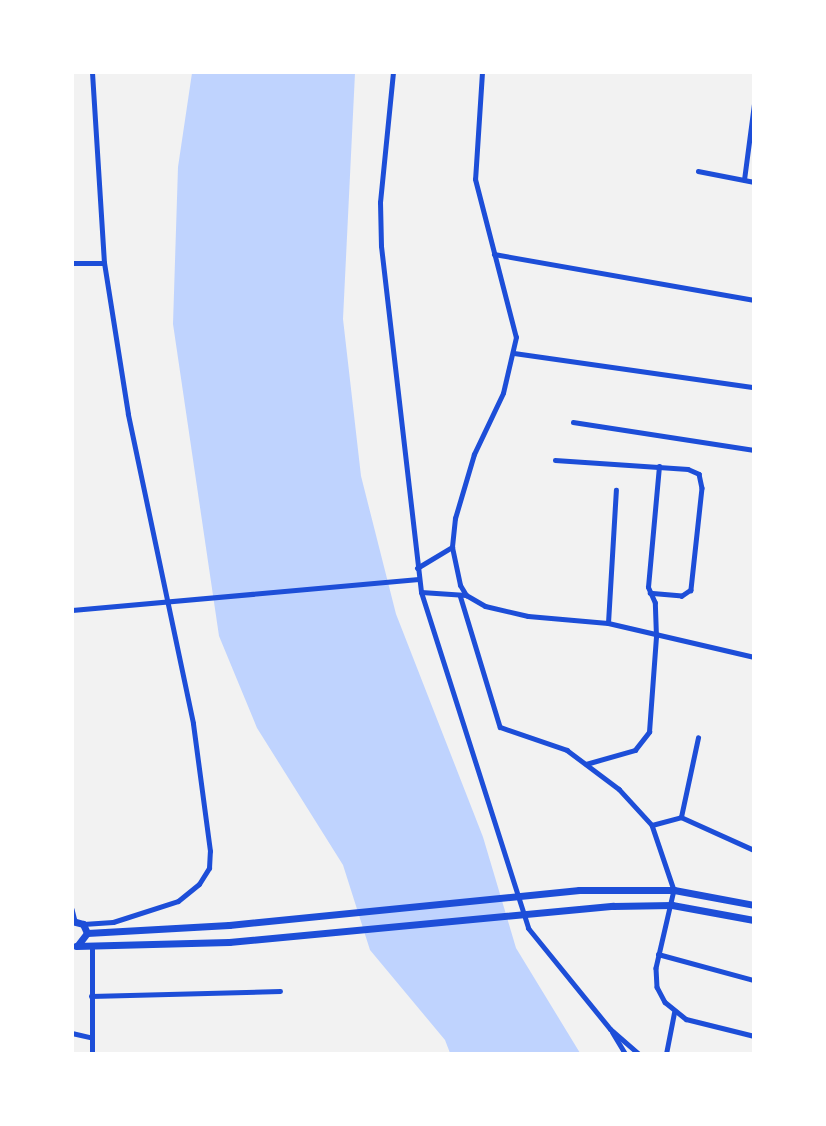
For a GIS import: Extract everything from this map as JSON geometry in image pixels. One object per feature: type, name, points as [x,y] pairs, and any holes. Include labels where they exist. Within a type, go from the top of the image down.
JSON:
[{"type":"main road","points":[[74,946],[86,933],[229,925],[579,890],[674,890],[754,905]]},
{"type":"main road","points":[[74,946],[230,942],[581,907],[672,905],[754,920]]},
{"type":"main road","points":[[74,921],[83,924],[86,933]]},
{"type":"street","points":[[83,924],[133,917],[178,901],[209,868],[192,724],[167,605],[104,263],[92,72]]},
{"type":"street","points":[[393,72],[380,202],[381,246],[421,592],[528,928],[610,1029],[624,1054]]},
{"type":"street","points":[[482,72],[475,180],[494,254],[513,315],[514,353],[503,393],[472,460],[454,518],[452,547],[463,595],[500,727],[547,740],[586,764],[619,789],[652,825],[674,890],[672,905],[658,954],[657,987],[674,1013],[754,1036]]},
{"type":"street","points":[[744,180],[754,104]]},
{"type":"street","points":[[698,171],[754,182]]},
{"type":"street","points":[[494,254],[754,300]]},
{"type":"street","points":[[72,263],[104,263]]},
{"type":"street","points":[[514,353],[754,388]]},
{"type":"street","points":[[573,422],[754,450]]},
{"type":"street","points":[[555,460],[695,471],[702,488],[691,590],[682,596],[650,593]]},
{"type":"street","points":[[586,764],[635,750],[647,740],[656,637],[650,593],[659,467]]},
{"type":"street","points":[[608,623],[616,490]]},
{"type":"street","points":[[417,568],[452,547]]},
{"type":"street","points":[[72,610],[204,602],[419,579]]},
{"type":"street","points":[[421,592],[463,595],[485,606],[528,616],[608,623],[656,637],[754,657]]},
{"type":"street","points":[[681,817],[698,738]]},
{"type":"street","points":[[652,825],[681,817],[754,850]]},
{"type":"street","points":[[72,909],[74,921]]},
{"type":"street","points":[[92,946],[90,1037],[92,1054]]},
{"type":"street","points":[[658,954],[754,980]]},
{"type":"street","points":[[91,996],[280,991]]},
{"type":"street","points":[[666,1054],[674,1013]]},
{"type":"street","points":[[610,1029],[639,1054]]},
{"type":"street","points":[[72,1033],[90,1037]]},
{"type":"water","points":[[192,73],[355,73],[343,319],[361,476],[396,614],[483,837],[516,948],[580,1053],[450,1053],[445,1040],[370,950],[343,865],[257,728],[219,636],[173,324],[178,167]]}]
